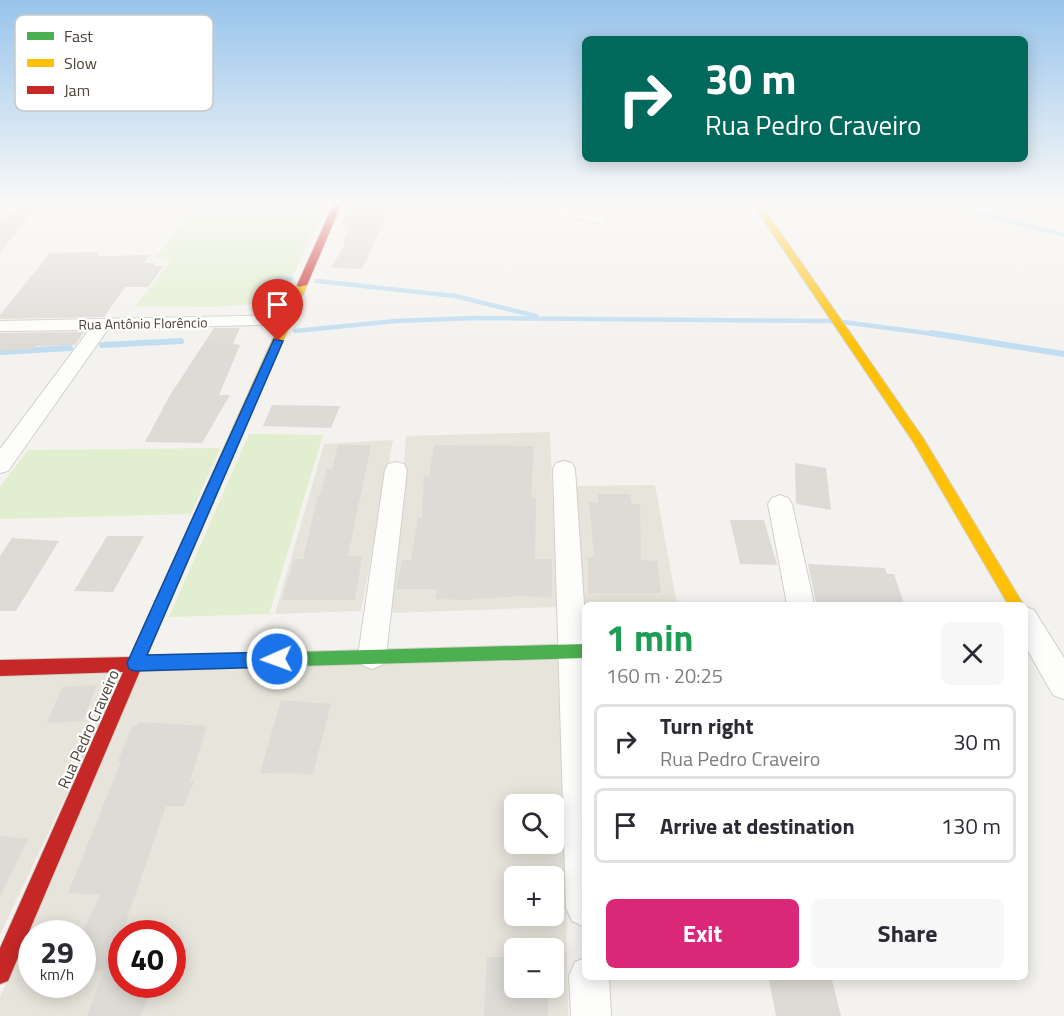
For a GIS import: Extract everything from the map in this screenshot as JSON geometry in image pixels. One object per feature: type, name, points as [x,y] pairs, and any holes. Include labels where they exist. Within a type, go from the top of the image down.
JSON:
[{"type":"street","name":"Rua Pedro Craveiro","points":[[0,973],[317,250]]},
{"type":"street","points":[[788,250],[919,441],[1015,602]]},
{"type":"street","name":"Rua Antônio Florêncio","points":[[0,326],[287,320]]},
{"type":"street","points":[[0,465],[103,323]]},
{"type":"street","points":[[564,469],[578,651],[582,798]]},
{"type":"street","points":[[372,656],[396,470]]},
{"type":"street","points":[[780,504],[801,602]]},
{"type":"street","points":[[1028,625],[1064,685]]},
{"type":"street","points":[[0,668],[578,651]]},
{"type":"street","points":[[589,980],[591,1016]]},
{"type":"shaded area","points":[[550,432],[557,607],[392,613],[406,436]]},
{"type":"shaded area","points":[[393,440],[361,611],[275,614],[324,444]]},
{"type":"shaded area","points":[[655,485],[677,602],[585,602],[575,486]]},
{"type":"shaded area","points":[[562,660],[568,1016],[0,1016],[0,997],[18,955],[18,998],[96,998],[96,920],[33,920],[141,671]]},
{"type":"shaded area","points":[[125,671],[0,935],[0,675]]},
{"type":"green space","points":[[161,250],[304,250],[281,302],[212,307],[136,306],[171,260],[155,258]]},
{"type":"green space","points":[[249,434],[323,435],[269,614],[169,617]]},
{"type":"green space","points":[[220,448],[191,514],[0,519],[0,487],[28,450]]},
{"type":"building","points":[[341,250],[370,250],[362,269],[331,268]]},
{"type":"building","points":[[100,252],[97,256],[150,255],[144,263],[164,266],[148,287],[125,287],[104,317],[0,319],[0,315],[50,253]]},
{"type":"building","points":[[214,328],[240,328],[233,344],[240,345],[219,395],[230,395],[202,443],[145,442],[170,395]]},
{"type":"building","points":[[84,332],[75,345],[36,346],[33,349],[0,351],[0,333]]},
{"type":"building","points":[[272,405],[340,406],[331,428],[263,426]]},
{"type":"building","points":[[338,445],[371,445],[348,556],[362,556],[355,600],[282,600],[294,559],[303,559],[318,495],[320,495],[327,469],[332,469]]},
{"type":"building","points":[[434,445],[534,446],[531,498],[536,498],[535,559],[552,559],[552,598],[520,596],[466,600],[436,599],[437,589],[396,589],[402,560],[411,560],[418,518],[422,518],[424,475],[429,476]]},
{"type":"building","points":[[795,463],[826,468],[831,510],[796,504]]},
{"type":"building","points":[[598,494],[630,494],[632,504],[640,504],[641,560],[657,561],[661,593],[588,593],[588,557],[594,557],[589,502],[598,503]]},
{"type":"building","points":[[730,520],[764,520],[777,565],[740,564]]},
{"type":"building","points":[[107,536],[144,536],[113,592],[74,591]]},
{"type":"building","points":[[12,538],[59,541],[16,611],[0,611],[0,556]]},
{"type":"building","points":[[808,564],[885,568],[887,574],[894,574],[903,602],[816,602]]},
{"type":"building","points":[[97,685],[83,721],[47,723],[62,687]]},
{"type":"building","points":[[281,700],[331,704],[313,774],[260,773]]},
{"type":"building","points":[[139,722],[207,726],[190,781],[194,781],[184,806],[166,806],[127,920],[108,920],[108,998],[148,998],[141,1016],[87,1016],[94,998],[96,998],[104,971],[96,971],[96,920],[88,920],[100,895],[68,893],[133,725],[138,725]]},
{"type":"building","points":[[0,836],[28,839],[0,897]]},
{"type":"building","points":[[487,957],[504,957],[504,998],[547,998],[548,1016],[484,1016]]},
{"type":"building","points":[[769,980],[832,980],[841,1016],[776,1016]]},
{"type":"waterway","points":[[278,278],[291,279]]},
{"type":"waterway","points":[[317,281],[455,296],[536,316]]},
{"type":"waterway","points":[[295,331],[396,321],[474,318],[832,321]]},
{"type":"waterway","points":[[843,322],[941,335]]},
{"type":"waterway","points":[[931,333],[1064,354]]},
{"type":"waterway","points":[[102,345],[181,341]]},
{"type":"waterway","points":[[0,352],[70,348]]},
{"type":"traffic: fast","points":[[231,661],[582,651]]},
{"type":"traffic: slow","points":[[788,250],[919,441],[1015,602]]},
{"type":"traffic: slow","points":[[136,662],[302,285]]},
{"type":"traffic: jam","points":[[302,285],[317,250]]},
{"type":"traffic: jam","points":[[0,668],[231,661]]},
{"type":"traffic: jam","points":[[0,973],[136,662]]},
{"type":"route","points":[[277,659],[135,663],[278,341]]}]
